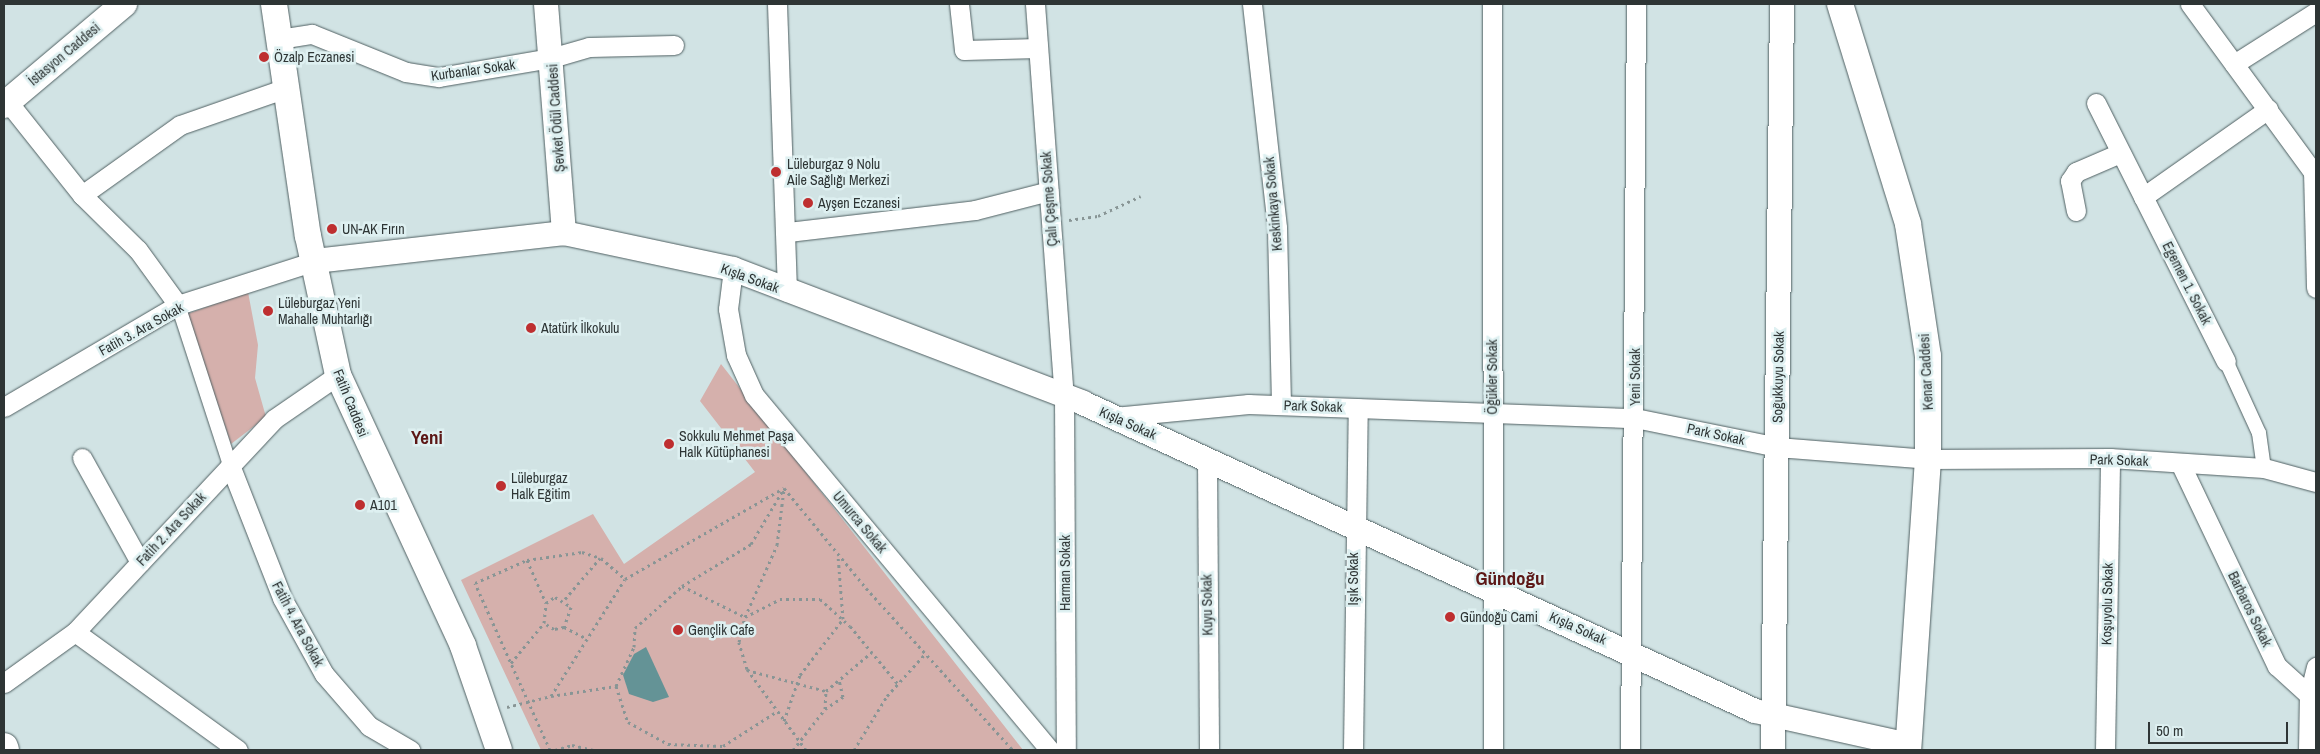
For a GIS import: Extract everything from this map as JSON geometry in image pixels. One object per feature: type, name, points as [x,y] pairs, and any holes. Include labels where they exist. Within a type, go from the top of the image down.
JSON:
[{"type":"main road","name":"İstasyon Caddesi","points":[[6,104],[124,4]]},
{"type":"main road","name":"Fatih Caddesi","points":[[274,4],[286,88],[338,375],[463,646],[499,750]]},
{"type":"main road","name":"Kenar Caddesi","points":[[1840,4],[1908,224],[1928,356],[1928,458],[1908,748]]},
{"type":"street","name":"Şevket Ödül Caddesi","points":[[546,4],[564,232]]},
{"type":"street","points":[[777,4],[788,232],[788,292]]},
{"type":"street","points":[[959,4],[964,50],[1038,48]]},
{"type":"street","name":"Çalı Çeşme Sokak","points":[[1035,4],[1064,395]]},
{"type":"street","name":"Keskinkaya Sokak","points":[[1252,4],[1277,228],[1281,405]]},
{"type":"street","name":"Öğükler Sokak","points":[[1492,4],[1493,750]]},
{"type":"street","name":"Yeni Sokak","points":[[1630,750],[1629,651],[1635,418],[1636,4]]},
{"type":"street","name":"Soğukkuyu Sokak","points":[[1773,750],[1782,4]]},
{"type":"street","points":[[2190,4],[2314,173],[2316,288]]},
{"type":"street","points":[[2234,64],[2316,12]]},
{"type":"street","name":"Kurbanlar Sokak","points":[[279,39],[312,34],[423,77],[551,58],[589,47],[674,45]]},
{"type":"street","points":[[82,195],[180,125],[286,88]]},
{"type":"street","name":"Egemen 1. Sokak","points":[[2096,103],[2226,361],[2258,433],[2264,468]]},
{"type":"street","points":[[6,104],[82,195],[138,250],[178,305],[230,465]]},
{"type":"street","points":[[2143,197],[2268,109]]},
{"type":"street","points":[[2076,211],[2070,181],[2076,172],[2120,153]]},
{"type":"street","points":[[788,232],[975,210],[1049,191]]},
{"type":"street","name":"Kışla Sokak","points":[[316,261],[564,232],[733,269],[788,292],[1064,395],[1629,651],[1724,698],[1773,716],[1908,748]]},
{"type":"street","name":"Fatih 3. Ara Sokak","points":[[4,407],[178,305],[316,261]]},
{"type":"street","name":"Umurca Sokak","points":[[733,269],[728,309],[736,355],[754,395],[1050,750]]},
{"type":"street","name":"Fatih 2. Ara Sokak","points":[[4,683],[75,632],[274,419],[338,375]]},
{"type":"street","name":"Harman Sokak","points":[[1064,395],[1066,750]]},
{"type":"street","name":"Park Sokak","points":[[1114,417],[1248,404],[1635,418],[1777,447],[1928,458],[2110,458],[2264,468],[2316,482]]},
{"type":"street","name":"Işık Sokak","points":[[1353,750],[1353,525],[1358,408]]},
{"type":"street","points":[[82,458],[140,562]]},
{"type":"street","name":"Koşuyolu Sokak","points":[[2105,750],[2110,458]]},
{"type":"street","name":"Kuyu Sokak","points":[[1207,459],[1210,750]]},
{"type":"street","name":"Barbaros Sokak","points":[[2180,463],[2277,666],[2309,695]]},
{"type":"street","name":"Fatih 4. Ara Sokak","points":[[230,465],[282,598],[324,674],[369,726],[410,750]]},
{"type":"street","points":[[75,632],[238,750]]},
{"type":"street","points":[[2308,750],[2309,695],[2316,667]]},
{"type":"path","points":[[1051,222],[1098,216],[1141,196]]},
{"type":"path","points":[[784,488],[925,654],[1013,750]]},
{"type":"path","points":[[551,696],[625,579],[784,488]]},
{"type":"path","points":[[776,712],[723,746],[668,744],[628,722],[616,686],[634,647],[634,628],[682,586],[750,544],[784,488]]},
{"type":"path","points":[[784,488],[777,545],[746,617],[739,642],[747,670],[776,712],[806,750]]},
{"type":"path","points":[[550,750],[475,583],[527,560],[582,552],[601,558],[625,579]]},
{"type":"path","points":[[784,722],[797,683],[843,619],[838,553]]},
{"type":"path","points":[[564,599],[601,558]]},
{"type":"path","points":[[511,663],[544,623],[546,604],[527,560]]},
{"type":"path","points":[[682,586],[746,617]]},
{"type":"path","points":[[546,604],[554,597],[564,599],[571,607],[564,627]]},
{"type":"path","points":[[746,617],[780,599],[820,599],[843,619],[898,684]]},
{"type":"path","points":[[544,623],[554,629],[564,627],[586,638]]},
{"type":"path","points":[[825,709],[826,691],[872,652]]},
{"type":"path","points":[[854,750],[898,684],[925,654]]},
{"type":"path","points":[[747,670],[826,691]]},
{"type":"path","points":[[793,750],[798,741],[825,709],[843,697],[839,680]]},
{"type":"path","points":[[529,705],[551,696],[616,686]]},
{"type":"path","points":[[555,750],[572,745],[594,750]]},
{"type":"shaded area","points":[[248,292],[258,345],[255,378],[266,417],[231,444],[187,314]]},
{"type":"shaded area","points":[[721,364],[1023,750],[541,750],[461,580],[593,514],[624,564],[755,472],[700,401]]},
{"type":"water","points":[[646,647],[669,697],[653,702],[629,694],[623,675],[634,654]]},
{"type":"place","name":"Özalp Eczanesi","points":[[264,57]]},
{"type":"place","name":"Lüleburgaz 9 Nolu Aile Sağlığı Merkezi","points":[[776,172]]},
{"type":"place","name":"Ayşen Eczanesi","points":[[808,203]]},
{"type":"place","name":"UN-AK Fırın","points":[[332,229]]},
{"type":"place","name":"Lüleburgaz Yeni Mahalle Muhtarlığı","points":[[268,311]]},
{"type":"place","name":"Atatürk İlkokulu","points":[[531,328]]},
{"type":"place","name":"Sokkulu Mehmet Paşa Halk Kütüphanesi","points":[[669,444]]},
{"type":"place","name":"Lüleburgaz Halk Eğitim","points":[[501,486]]},
{"type":"place","name":"A101","points":[[360,505]]},
{"type":"place","name":"Gündoğu Cami","points":[[1450,617]]},
{"type":"place","name":"Gençlik Cafe","points":[[678,630]]},
{"type":"district","name":"Yeni","points":[[427,438]]},
{"type":"district","name":"Gündoğu","points":[[1510,579]]}]
